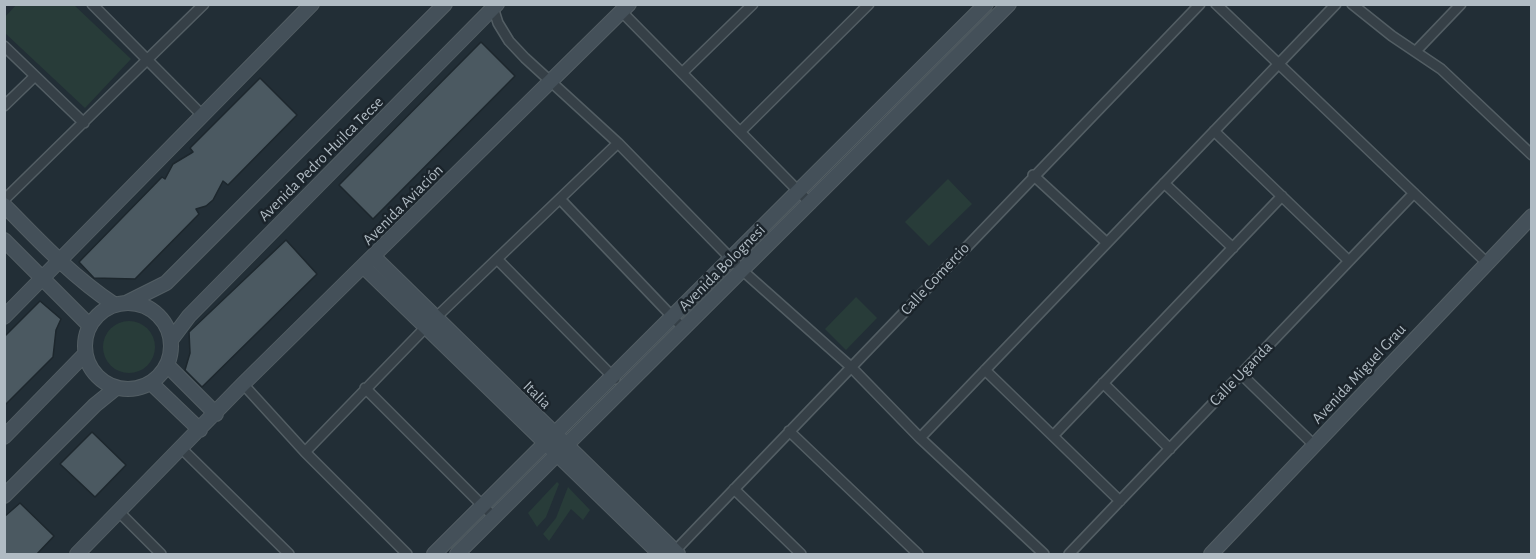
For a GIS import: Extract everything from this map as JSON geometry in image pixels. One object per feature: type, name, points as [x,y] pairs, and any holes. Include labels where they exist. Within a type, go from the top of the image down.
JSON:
[{"type":"street","points":[[4,200],[204,4]]},
{"type":"street","points":[[4,316],[312,4]]},
{"type":"street","name":"Avenida Pedro Huilca Tecse","points":[[121,304],[166,283],[445,4]]},
{"type":"street","points":[[682,73],[753,4]]},
{"type":"street","points":[[740,132],[869,4]]},
{"type":"street","name":"Avenida Bolognesi","points":[[434,555],[986,4]]},
{"type":"street","name":"Avenida Bolognesi","points":[[457,555],[560,449],[811,204],[1009,4]]},
{"type":"street","name":"Calle Comercio","points":[[675,554],[1033,175],[1200,4]]},
{"type":"street","points":[[1216,4],[1486,263]]},
{"type":"street","points":[[920,438],[1336,4]]},
{"type":"street","points":[[1352,4],[1471,94],[1532,154]]},
{"type":"street","points":[[1416,51],[1461,4]]},
{"type":"street","points":[[96,6],[202,115]]},
{"type":"street","points":[[494,6],[509,41],[618,143],[730,259],[851,367],[920,438],[1044,555]]},
{"type":"street","name":"Avenida Pedro Huilca Tecse","points":[[171,340],[197,308],[494,6]]},
{"type":"street","points":[[626,8],[682,73],[811,204]]},
{"type":"street","name":"Avenida Aviación","points":[[77,555],[243,384],[626,8]]},
{"type":"street","points":[[4,46],[84,123]]},
{"type":"street","points":[[4,106],[35,76]]},
{"type":"street","points":[[1214,131],[1349,261]]},
{"type":"street","points":[[305,452],[431,322],[618,143]]},
{"type":"street","points":[[1033,175],[1107,243]]},
{"type":"street","points":[[1164,183],[1233,248]]},
{"type":"street","name":"Calle Uganda","points":[[1069,555],[1414,193]]},
{"type":"street","points":[[1053,436],[1282,196]]},
{"type":"street","points":[[560,199],[684,329]]},
{"type":"street","points":[[4,205],[90,289],[121,304],[150,309],[160,317],[171,340],[167,365],[151,383],[128,390],[116,388],[96,375],[85,354],[86,336],[90,326],[104,310],[121,304]]},
{"type":"street","name":"Avenida Miguel Grau","points":[[1211,555],[1532,216]]},
{"type":"street","points":[[4,240],[90,326]]},
{"type":"street","name":"Italia","points":[[374,257],[431,322],[549,439],[675,554]]},
{"type":"street","points":[[497,259],[623,388]]},
{"type":"street","points":[[364,267],[431,322]]},
{"type":"street","points":[[4,437],[85,354]]},
{"type":"street","points":[[167,365],[216,414]]},
{"type":"street","points":[[985,370],[1120,501]]},
{"type":"street","points":[[1241,374],[1314,446]]},
{"type":"street","points":[[151,383],[200,430]]},
{"type":"street","points":[[1103,383],[1170,449]]},
{"type":"street","points":[[243,384],[305,452],[407,555]]},
{"type":"street","points":[[4,496],[95,405],[116,388]]},
{"type":"street","points":[[365,388],[493,516]]},
{"type":"street","points":[[789,431],[918,555]]},
{"type":"street","points":[[181,448],[289,555]]},
{"type":"street","points":[[560,449],[660,555]]},
{"type":"street","points":[[734,489],[801,555]]},
{"type":"street","points":[[120,513],[161,555]]},
{"type":"green space","points":[[16,5],[74,5],[131,59],[85,108],[5,33],[5,17]]},
{"type":"green space","points":[[948,179],[972,204],[929,246],[905,222]]},
{"type":"green space","points":[[856,297],[877,318],[846,350],[825,329]]},
{"type":"green space","points":[[124,321],[134,321],[148,328],[155,347],[148,366],[134,373],[124,373],[114,369],[107,362],[103,352],[103,342],[107,332],[114,325]]},
{"type":"green space","points":[[557,482],[559,484],[546,517],[537,527],[528,513]]},
{"type":"green space","points":[[568,487],[590,510],[583,520],[571,509],[549,541],[543,534],[556,518]]},
{"type":"building","points":[[481,42],[515,76],[373,219],[339,185]]},
{"type":"building","points":[[260,78],[297,115],[228,185],[223,181],[213,200],[206,206],[196,209],[199,214],[135,279],[94,278],[79,262],[162,177],[165,179],[173,164],[193,152],[190,148]]},
{"type":"building","points":[[286,240],[317,274],[202,387],[185,370],[190,353],[189,332]]},
{"type":"building","points":[[40,301],[61,319],[56,330],[53,357],[4,406],[4,337]]},
{"type":"building","points":[[92,432],[126,465],[95,497],[60,464]]},
{"type":"building","points":[[20,503],[54,536],[36,555],[4,555],[4,517]]}]
